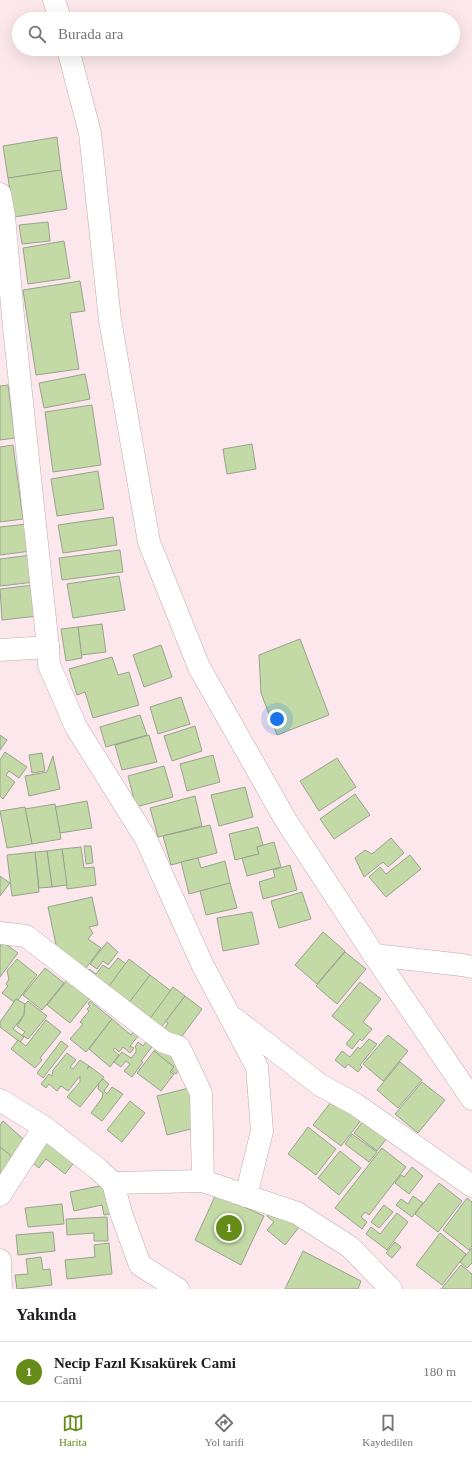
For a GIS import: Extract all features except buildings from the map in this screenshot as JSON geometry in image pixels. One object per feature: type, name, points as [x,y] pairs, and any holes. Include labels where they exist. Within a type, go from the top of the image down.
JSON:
[{"type":"street","points":[[54,0],[58,12]]},
{"type":"street","points":[[70,56],[90,133],[110,320],[149,542],[199,667],[285,819],[374,955],[472,1099]]},
{"type":"street","points":[[0,194],[4,216],[49,665],[76,727],[146,839],[203,966],[257,1067],[262,1131],[246,1196]]},
{"type":"street","points":[[0,650],[48,647]]},
{"type":"street","points":[[0,933],[26,936],[164,1042],[179,1047],[201,1093],[203,1181]]},
{"type":"street","points":[[374,955],[472,967]]},
{"type":"street","points":[[229,1015],[320,1085],[355,1104],[472,1186]]},
{"type":"street","points":[[0,1100],[44,1127],[98,1169],[113,1183],[121,1213],[140,1265],[178,1289]]},
{"type":"street","points":[[0,1195],[44,1127]]},
{"type":"street","points":[[113,1183],[203,1181],[297,1213],[350,1247],[391,1289]]},
{"type":"street","points":[[0,1260],[1,1289]]},
{"type":"place","name":"Necip Fazıl Kısakürek Cami","points":[[229,1228]]}]
